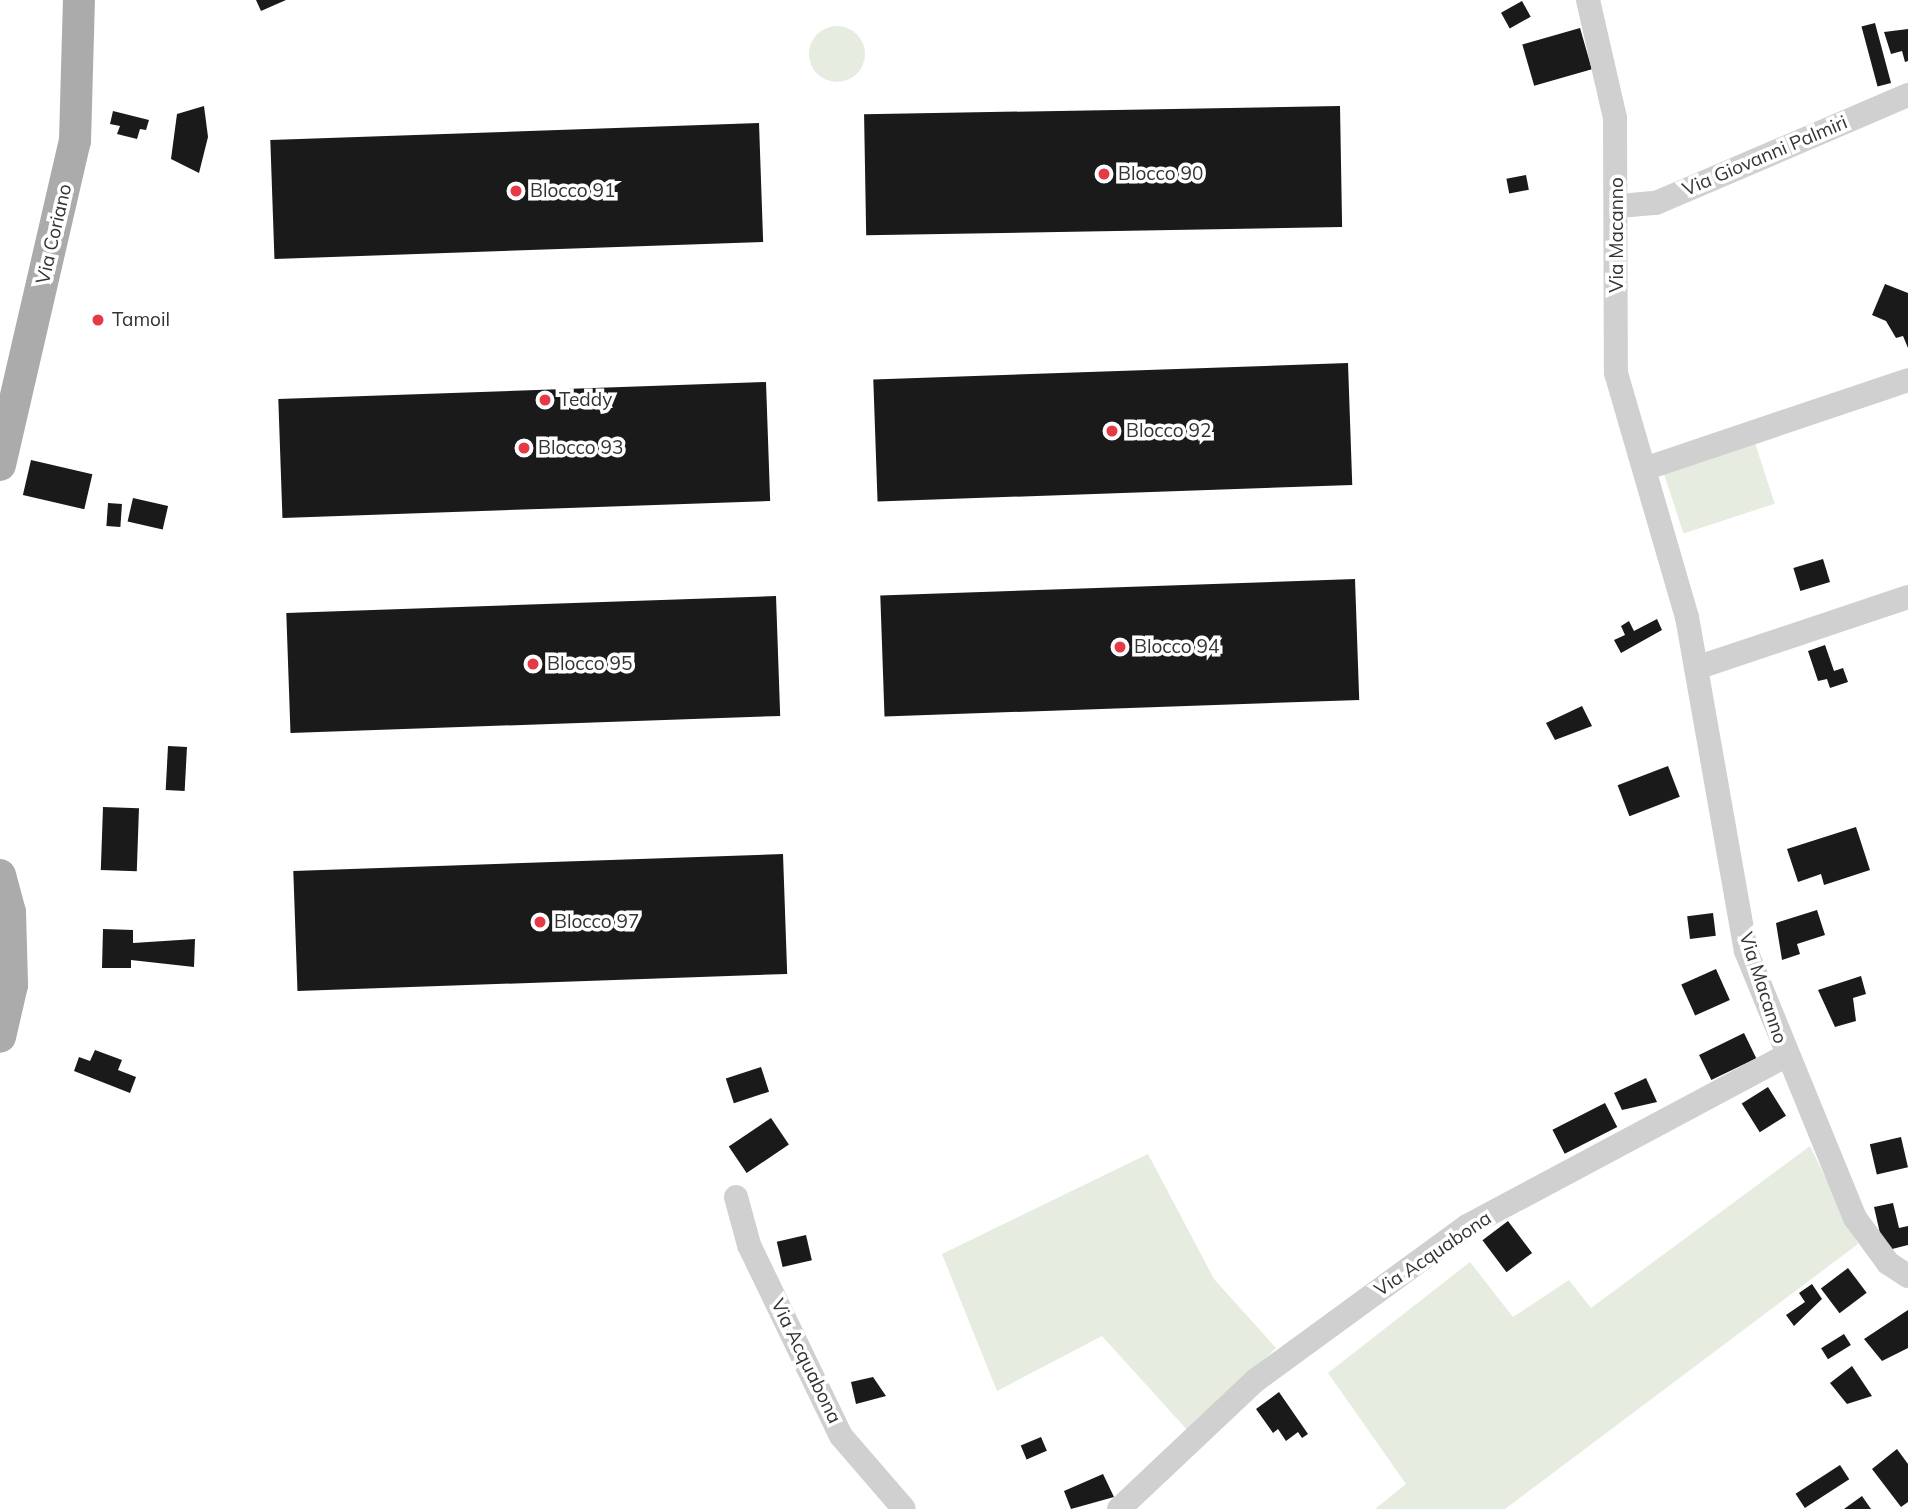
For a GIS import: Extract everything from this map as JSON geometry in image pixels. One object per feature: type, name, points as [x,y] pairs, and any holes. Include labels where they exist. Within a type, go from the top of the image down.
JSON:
[{"type":"main road","name":"Via Coriano","points":[[0,465],[75,141],[79,0]]},
{"type":"main road","points":[[0,875],[10,912],[12,985],[0,1037]]},
{"type":"street","name":"Via Macanno","points":[[1588,0],[1612,90],[1619,206],[1616,373],[1647,468],[1696,668],[1746,951],[1785,1056],[1855,1218],[1888,1263],[1908,1276]]},
{"type":"street","name":"Via Giovanni Palmiri","points":[[1619,206],[1656,203],[1908,95]]},
{"type":"street","points":[[1647,468],[1908,380]]},
{"type":"street","points":[[1696,668],[1908,597]]},
{"type":"street","name":"Via Acquabona","points":[[1119,1509],[1255,1380],[1467,1226],[1785,1056]]},
{"type":"street","name":"Via Acquabona","points":[[736,1198],[750,1245],[841,1436],[904,1509]]},
{"type":"shaded area","points":[[837,26],[848,28],[857,34],[863,43],[863,65],[857,74],[848,80],[837,82],[826,80],[817,74],[811,65],[809,54],[811,43],[817,34],[826,28]]},
{"type":"shaded area","points":[[1754,440],[1775,504],[1683,533],[1663,470]]},
{"type":"shaded area","points":[[1810,1146],[1858,1244],[1505,1509],[1375,1509],[1406,1484],[1328,1373],[1470,1262],[1513,1317],[1569,1280],[1591,1308]]},
{"type":"shaded area","points":[[1148,1154],[1214,1279],[1276,1348],[1189,1432],[1102,1336],[997,1391],[942,1254]]},
{"type":"building","points":[[256,0],[286,0],[261,11]]},
{"type":"building","points":[[1522,1],[1531,17],[1510,28],[1501,13]]},
{"type":"building","points":[[1875,23],[1891,83],[1878,87],[1861,27]]},
{"type":"building","points":[[1580,28],[1592,69],[1534,86],[1522,45]]},
{"type":"building","points":[[1908,29],[1908,61],[1905,62],[1902,51],[1891,54],[1884,32]]},
{"type":"building","points":[[204,106],[208,137],[199,173],[171,159],[177,114]]},
{"type":"building","name":"Blocco 90","points":[[1340,106],[1342,227],[866,235],[864,114]]},
{"type":"building","points":[[113,111],[149,120],[146,130],[140,129],[137,139],[117,134],[120,126],[110,124]]},
{"type":"building","name":"Blocco 91","points":[[759,123],[763,242],[274,259],[270,140]]},
{"type":"building","points":[[1526,175],[1529,190],[1509,194],[1506,179]]},
{"type":"building","points":[[1885,284],[1908,293],[1908,348],[1903,336],[1896,338],[1886,321],[1872,315]]},
{"type":"building","name":"Blocco 92","points":[[1348,363],[1352,485],[878,502],[873,380]]},
{"type":"building","name":"Blocco 93","points":[[766,382],[770,501],[282,518],[278,399]]},
{"type":"building","points":[[31,460],[92,474],[84,509],[23,495]]},
{"type":"building","points":[[133,498],[168,506],[163,529],[128,521]]},
{"type":"building","points":[[108,503],[122,504],[120,527],[106,526]]},
{"type":"building","points":[[1823,559],[1830,582],[1800,591],[1793,568]]},
{"type":"building","name":"Blocco 94","points":[[1355,579],[1359,700],[885,717],[880,596]]},
{"type":"building","name":"Blocco 95","points":[[776,596],[780,716],[290,733],[286,613]]},
{"type":"building","points":[[1657,619],[1662,630],[1621,653],[1614,640],[1625,635],[1621,626],[1629,621],[1634,631]]},
{"type":"building","points":[[1825,645],[1834,671],[1843,668],[1848,682],[1830,688],[1827,679],[1818,681],[1808,651]]},
{"type":"building","points":[[1582,706],[1592,726],[1555,740],[1546,723]]},
{"type":"building","points":[[168,746],[187,747],[185,791],[166,790]]},
{"type":"building","points":[[1668,766],[1680,797],[1629,816],[1618,785]]},
{"type":"building","points":[[103,807],[139,808],[137,871],[101,870]]},
{"type":"building","points":[[1856,827],[1870,870],[1824,885],[1821,874],[1798,882],[1787,849]]},
{"type":"building","name":"Blocco 97","points":[[783,854],[787,974],[297,991],[293,871]]},
{"type":"building","points":[[1817,910],[1825,935],[1797,944],[1800,954],[1782,960],[1776,923]]},
{"type":"building","points":[[1713,913],[1716,936],[1690,939],[1687,916]]},
{"type":"building","points":[[103,929],[133,930],[133,943],[195,939],[194,967],[131,960],[131,968],[102,968]]},
{"type":"building","points":[[1716,969],[1730,1000],[1695,1016],[1681,984]]},
{"type":"building","points":[[1861,976],[1866,994],[1853,998],[1856,1021],[1835,1027],[1818,990]]},
{"type":"building","points":[[1744,1033],[1756,1058],[1711,1080],[1699,1055]]},
{"type":"building","points":[[95,1050],[122,1060],[118,1070],[136,1077],[130,1093],[74,1071],[79,1057],[90,1061]]},
{"type":"building","points":[[761,1067],[769,1092],[734,1103],[726,1078]]},
{"type":"building","points":[[1646,1078],[1657,1102],[1622,1110],[1614,1093]]},
{"type":"building","points":[[1768,1087],[1786,1116],[1760,1132],[1742,1103]]},
{"type":"building","points":[[1605,1103],[1617,1127],[1565,1154],[1552,1130]]},
{"type":"building","points":[[771,1118],[789,1145],[747,1173],[729,1147]]},
{"type":"building","points":[[1901,1137],[1908,1167],[1877,1174],[1870,1144]]},
{"type":"building","points":[[1893,1203],[1899,1228],[1908,1226],[1908,1245],[1884,1251],[1874,1207]]},
{"type":"building","points":[[1508,1221],[1532,1253],[1507,1272],[1482,1240]]},
{"type":"building","points":[[806,1235],[812,1260],[783,1267],[777,1242]]},
{"type":"building","points":[[1848,1268],[1867,1293],[1840,1313],[1821,1288]]},
{"type":"building","points":[[1812,1284],[1822,1299],[1794,1326],[1786,1315],[1805,1302],[1799,1293]]},
{"type":"building","points":[[1908,1310],[1908,1348],[1882,1361],[1864,1339]]},
{"type":"building","points":[[1844,1334],[1851,1345],[1828,1359],[1821,1348]]},
{"type":"building","points":[[1852,1366],[1872,1396],[1847,1404],[1830,1383]]},
{"type":"building","points":[[873,1377],[886,1396],[856,1404],[851,1382]]},
{"type":"building","points":[[1279,1392],[1308,1434],[1302,1438],[1298,1432],[1286,1441],[1278,1429],[1273,1433],[1256,1409]]},
{"type":"building","points":[[1041,1437],[1047,1451],[1027,1459],[1021,1446]]},
{"type":"building","points":[[1897,1449],[1908,1464],[1908,1502],[1901,1507],[1872,1469]]},
{"type":"building","points":[[1840,1465],[1849,1479],[1805,1508],[1796,1494]]},
{"type":"building","points":[[1103,1474],[1114,1497],[1071,1509],[1064,1491]]},
{"type":"building","points":[[1862,1496],[1871,1509],[1844,1509]]},
{"type":"place","name":"Blocco 90","points":[[1104,174]]},
{"type":"place","name":"Blocco 91","points":[[516,191]]},
{"type":"place","name":"Tamoil","points":[[98,320]]},
{"type":"place","name":"Teddy","points":[[545,400]]},
{"type":"place","name":"Blocco 92","points":[[1112,431]]},
{"type":"place","name":"Blocco 93","points":[[524,448]]},
{"type":"place","name":"Blocco 94","points":[[1120,647]]},
{"type":"place","name":"Blocco 95","points":[[533,664]]},
{"type":"place","name":"Blocco 97","points":[[540,922]]}]
